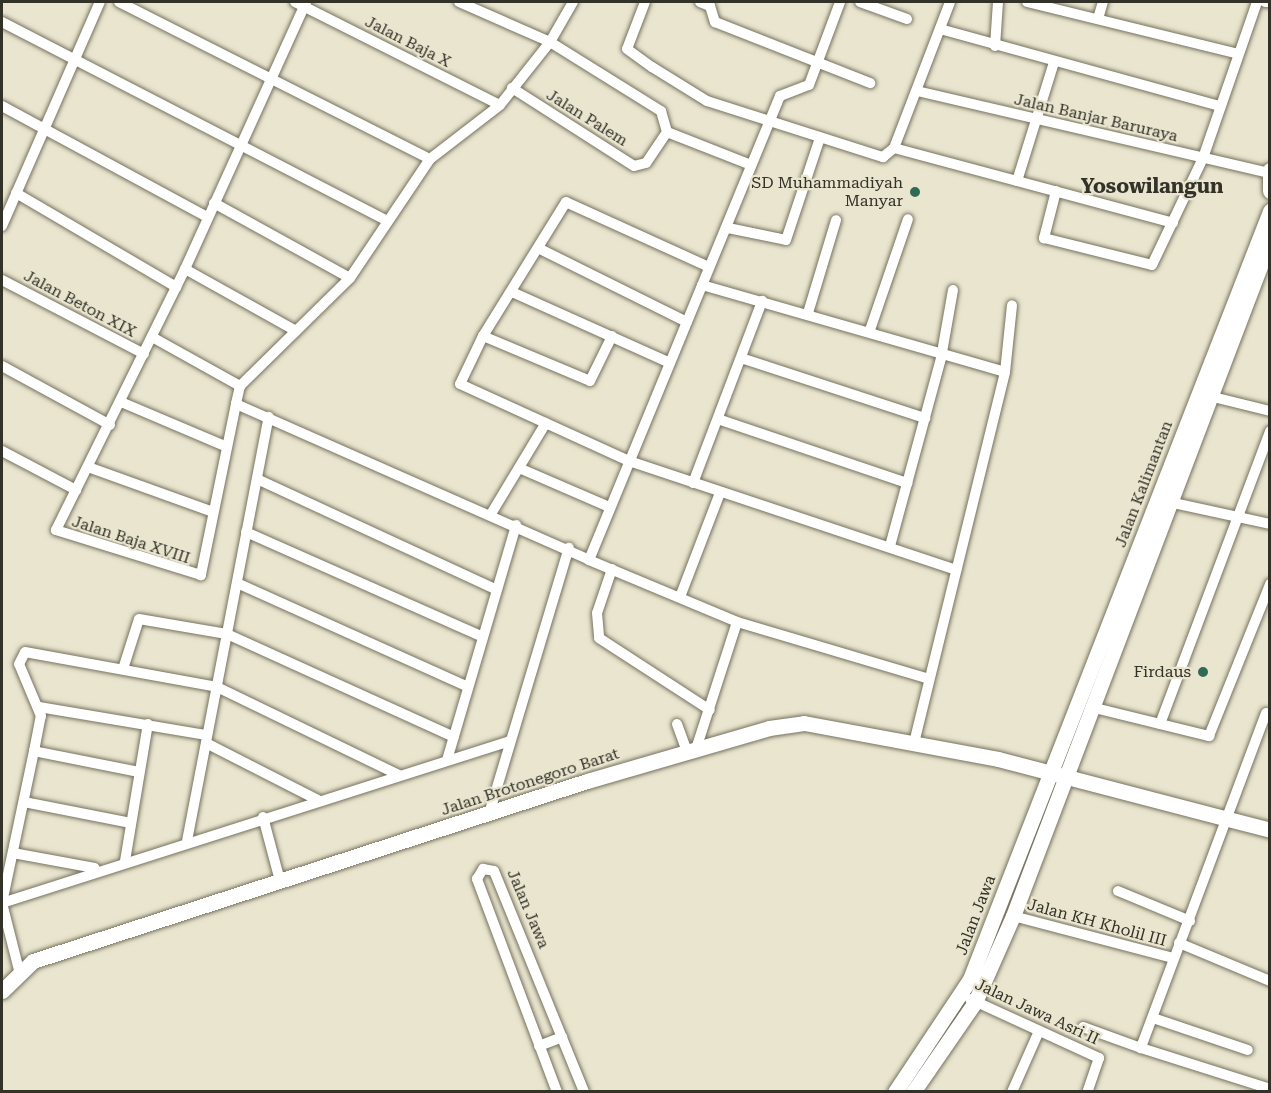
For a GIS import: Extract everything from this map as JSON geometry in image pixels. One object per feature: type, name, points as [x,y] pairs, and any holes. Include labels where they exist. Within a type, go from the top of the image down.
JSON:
[{"type":"main road","points":[[1268,171],[1269,191]]},
{"type":"main road","name":"Jalan Kalimantan","points":[[1058,773],[1091,707],[1132,582],[1169,502],[1269,211]]},
{"type":"main road","name":"Jalan Kalimantan","points":[[1058,773],[1204,395],[1269,240]]},
{"type":"main road","name":"Jalan Brotonegoro Barat","points":[[19,970],[33,961],[691,750],[804,723],[1058,773],[1226,816],[1269,830]]},
{"type":"main road","name":"Jalan Jawa","points":[[913,1092],[975,1002],[1013,916],[1058,773]]},
{"type":"main road","name":"Jalan Jawa","points":[[895,1092],[961,994],[1058,773]]},
{"type":"main road","points":[[2,992],[19,970]]},
{"type":"street","points":[[2,226],[100,2]]},
{"type":"street","points":[[120,2],[273,75],[430,159]]},
{"type":"street","points":[[459,2],[550,42],[661,111],[668,132],[752,165]]},
{"type":"street","points":[[88,467],[213,512],[240,386],[350,278],[386,220],[430,159],[500,105],[550,42],[573,2]]},
{"type":"street","points":[[643,2],[627,44],[632,54],[707,101],[769,123],[883,157],[894,148],[950,2]]},
{"type":"street","points":[[700,2],[710,6],[716,22],[870,83]]},
{"type":"street","points":[[589,560],[609,507],[728,228],[780,96],[806,88],[818,64],[840,2]]},
{"type":"street","points":[[860,2],[907,19]]},
{"type":"street","points":[[995,46],[998,2]]},
{"type":"street","points":[[1027,2],[1238,54]]},
{"type":"street","points":[[1098,19],[1102,2]]},
{"type":"street","points":[[1056,191],[1043,234],[1047,240],[1152,265],[1203,158],[1219,106],[1257,2]]},
{"type":"street","points":[[2,451],[76,490],[185,269],[273,75],[301,3]]},
{"type":"street","name":"Jalan Baja X","points":[[301,3],[500,105]]},
{"type":"street","points":[[2,22],[73,60],[241,142],[386,220]]},
{"type":"street","points":[[940,29],[1219,106]]},
{"type":"street","points":[[1017,181],[1054,62]]},
{"type":"street","name":"Jalan Palem","points":[[512,88],[634,166],[646,163],[668,132]]},
{"type":"street","name":"Jalan Banjar Baruraya","points":[[917,91],[1036,120],[1268,171]]},
{"type":"street","points":[[2,106],[44,126],[207,217]]},
{"type":"street","points":[[728,228],[786,240],[820,138]]},
{"type":"street","points":[[894,148],[1173,223]]},
{"type":"street","points":[[2,194],[14,196],[176,286]]},
{"type":"street","points":[[710,267],[573,202],[560,206],[540,249],[483,336],[460,384],[629,461],[720,493],[890,546],[956,570]]},
{"type":"street","points":[[214,203],[350,278]]},
{"type":"street","points":[[870,330],[908,219]]},
{"type":"street","points":[[808,313],[836,220]]},
{"type":"street","points":[[540,249],[687,322]]},
{"type":"street","points":[[185,269],[296,331]]},
{"type":"street","name":"Jalan Beton XIX","points":[[2,280],[144,354]]},
{"type":"street","points":[[702,285],[870,330],[941,358],[1005,372]]},
{"type":"street","points":[[890,546],[941,358],[953,290]]},
{"type":"street","points":[[512,292],[670,363]]},
{"type":"street","points":[[693,483],[762,301]]},
{"type":"street","points":[[914,743],[1005,372],[1012,305]]},
{"type":"street","points":[[483,336],[590,381],[612,336]]},
{"type":"street","points":[[152,337],[240,386]]},
{"type":"street","points":[[741,358],[925,418]]},
{"type":"street","points":[[2,366],[110,425]]},
{"type":"street","points":[[1204,395],[1269,411]]},
{"type":"street","points":[[121,402],[226,447]]},
{"type":"street","points":[[236,404],[569,548],[589,560],[737,622],[929,679]]},
{"type":"street","points":[[187,841],[269,417]]},
{"type":"street","points":[[718,419],[907,483]]},
{"type":"street","points":[[491,514],[546,423]]},
{"type":"street","points":[[1160,724],[1269,431]]},
{"type":"street","points":[[519,468],[609,507]]},
{"type":"street","points":[[257,479],[497,590]]},
{"type":"street","name":"Jalan Baja XVIII","points":[[76,490],[56,530],[198,577],[213,512]]},
{"type":"street","points":[[680,597],[720,493]]},
{"type":"street","points":[[1169,502],[1269,524]]},
{"type":"street","points":[[447,760],[516,525]]},
{"type":"street","points":[[246,532],[483,637]]},
{"type":"street","points":[[489,814],[569,548]]},
{"type":"street","points":[[612,568],[597,614],[599,638],[710,710]]},
{"type":"street","points":[[237,583],[468,687]]},
{"type":"street","points":[[1091,707],[1202,736],[1214,731],[1269,584]]},
{"type":"street","points":[[123,669],[137,620],[227,634],[454,737]]},
{"type":"street","points":[[691,750],[710,710],[737,622]]},
{"type":"street","points":[[19,970],[2,903],[34,751],[39,707],[19,664],[22,653],[217,687],[399,775]]},
{"type":"street","points":[[39,707],[148,724],[207,739],[318,800]]},
{"type":"street","points":[[1141,1048],[1266,713]]},
{"type":"street","points":[[125,861],[148,724]]},
{"type":"street","points":[[677,724],[691,750]]},
{"type":"street","points":[[2,903],[98,869],[510,741]]},
{"type":"street","points":[[34,751],[139,772]]},
{"type":"street","points":[[24,801],[131,823]]},
{"type":"street","points":[[262,817],[280,881]]},
{"type":"street","points":[[13,853],[98,869]]},
{"type":"street","name":"Jalan Jawa","points":[[557,1092],[477,879],[483,869],[494,871],[584,1092]]},
{"type":"street","points":[[1118,891],[1190,921]]},
{"type":"street","name":"Jalan KH Kholil III","points":[[1013,916],[1173,958]]},
{"type":"street","points":[[1179,944],[1269,981]]},
{"type":"street","name":"Jalan Jawa Asri II","points":[[961,994],[1099,1058],[1087,1092]]},
{"type":"street","points":[[1153,1017],[1248,1050]]},
{"type":"street","points":[[1083,1027],[1269,1089]]},
{"type":"street","points":[[1012,1092],[1039,1031]]},
{"type":"street","points":[[539,1046],[562,1037]]},
{"type":"place","name":"SD Muhammadiyah Manyar","points":[[915,192]]},
{"type":"place","name":"Firdaus","points":[[1203,672]]},
{"type":"district","name":"Yosowilangun","points":[[1152,186]]}]
